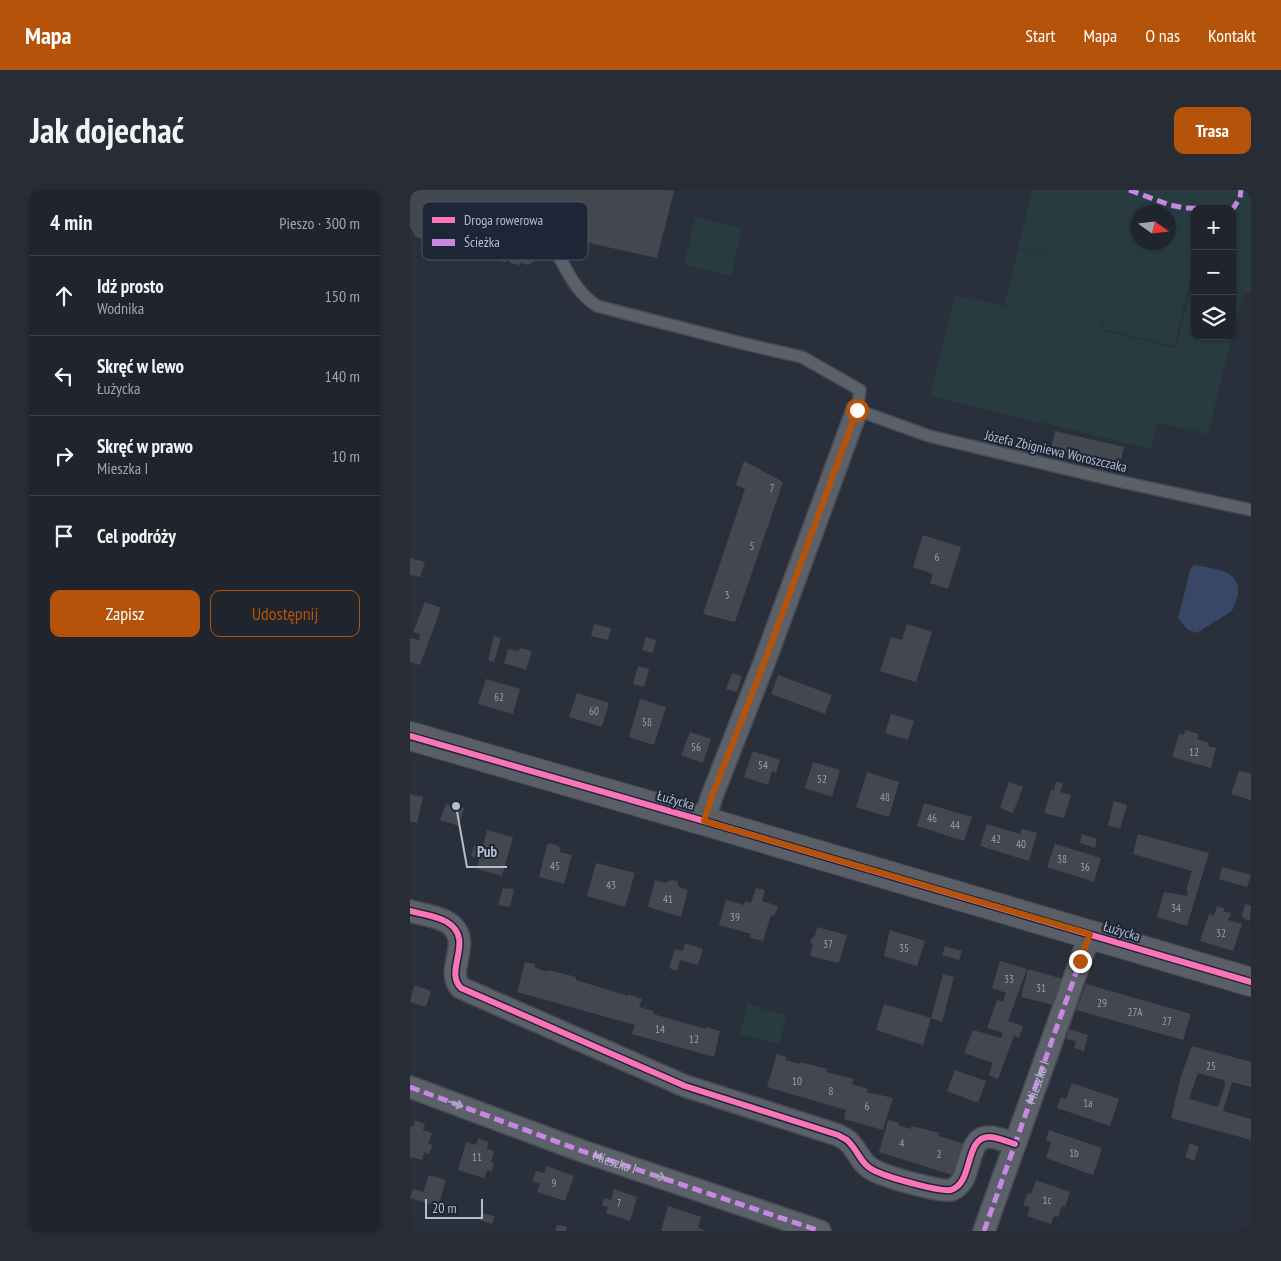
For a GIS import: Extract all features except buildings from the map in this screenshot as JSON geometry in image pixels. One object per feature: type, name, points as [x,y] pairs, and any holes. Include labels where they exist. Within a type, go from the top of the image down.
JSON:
[{"type":"street","points":[[704,821],[857,410]]},
{"type":"street","name":"Łużycka","points":[[410,736],[1251,982]]},
{"type":"street","points":[[410,911],[446,921],[454,927],[459,937],[460,950],[455,974],[456,983],[461,988],[685,1086],[838,1135],[848,1141],[866,1166],[880,1173],[939,1190],[950,1190],[958,1186],[964,1178],[975,1144],[980,1139],[987,1137],[1015,1144]]},
{"type":"street","name":"Mieszka I","points":[[984,1231],[1090,934]]},
{"type":"street","name":"Mieszka I","points":[[410,1088],[582,1151],[820,1231]]},
{"type":"lane","points":[[561,260],[579,291],[585,298],[597,306],[741,344],[802,357],[860,390],[857,410]]},
{"type":"lane","name":"Józefa Zbigniewa Woroszczaka","points":[[857,410],[929,436],[1113,480],[1251,510]]},
{"type":"shaded area","points":[[1032,190],[1251,190],[1251,294],[1236,289],[1236,205],[1191,205],[1191,277],[1174,346],[1102,329],[1115,272],[1101,330],[1176,348],[1191,287],[1191,340],[1231,340],[1208,434],[1158,422],[1151,449],[930,396],[955,295],[1004,306],[1018,249],[1095,268],[1018,248]]},
{"type":"shaded area","points":[[695,217],[742,229],[731,276],[684,265]]},
{"type":"shaded area","points":[[1236,290],[1243,292],[1236,320]]},
{"type":"shaded area","points":[[747,1004],[787,1015],[779,1044],[740,1034]]},
{"type":"water","points":[[1195,565],[1223,571],[1235,579],[1238,585],[1237,599],[1232,611],[1197,633],[1187,629],[1178,618],[1191,567]]},
{"type":"marked path","points":[[1129,190],[1170,205],[1191,208]]},
{"type":"marked path","points":[[1235,205],[1240,198],[1241,190]]},
{"type":"marked path","points":[[984,1231],[1090,934]]},
{"type":"marked path","points":[[410,1087],[582,1151],[820,1231]]},
{"type":"cycle path","points":[[410,736],[1251,982]]},
{"type":"cycle path","points":[[410,911],[443,920],[455,929],[459,937],[455,973],[456,981],[461,988],[685,1086],[838,1135],[848,1141],[861,1159],[873,1170],[927,1187],[951,1190],[958,1186],[963,1179],[972,1152],[981,1139],[992,1137],[1015,1144]]},
{"type":"place","name":"Pub","points":[[456,806]]},
{"type":"route","points":[[857,410],[704,821],[1090,934],[1080,961]]}]
